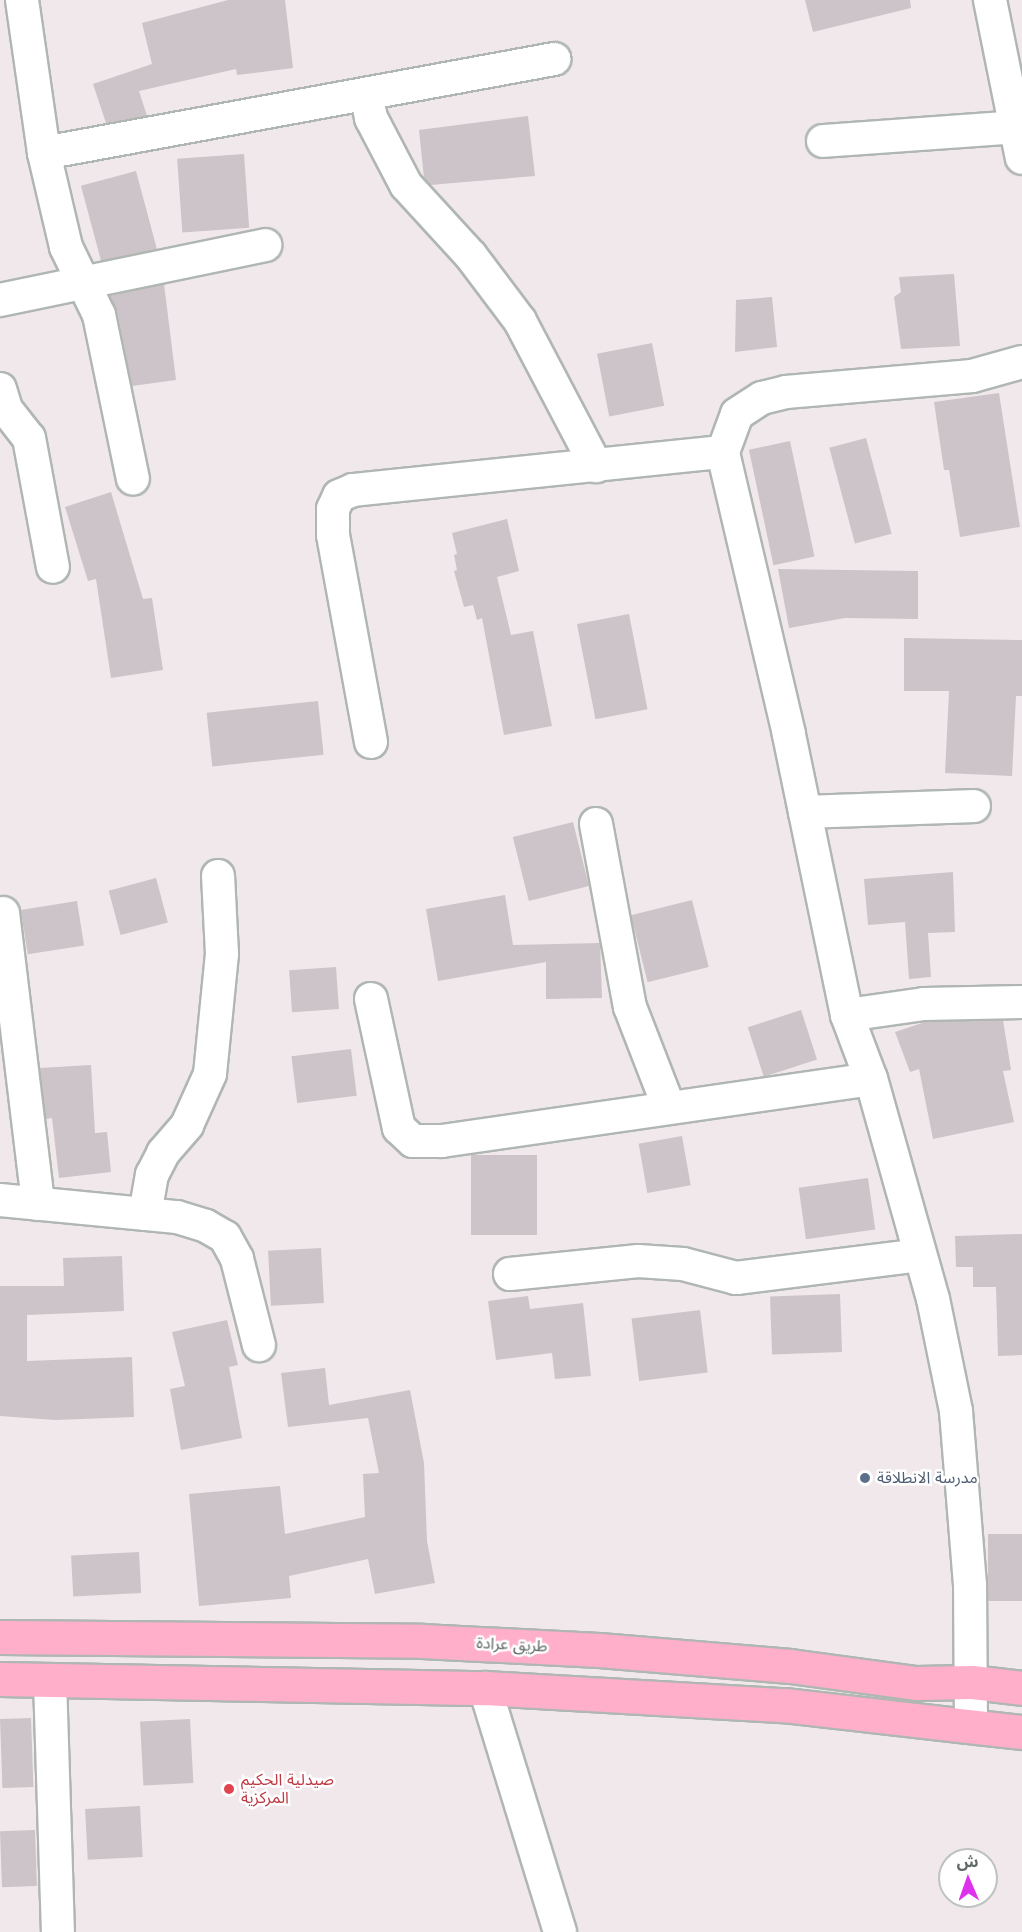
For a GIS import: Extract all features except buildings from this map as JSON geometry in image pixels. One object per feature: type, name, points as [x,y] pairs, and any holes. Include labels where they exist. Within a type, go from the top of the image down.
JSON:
[{"type":"main road","name":"طريق عرادة","points":[[0,1637],[422,1641],[611,1651],[790,1666],[916,1683],[972,1682],[1022,1688]]},
{"type":"main road","points":[[0,1679],[485,1688],[784,1704],[1022,1732]]},
{"type":"street","points":[[22,0],[44,153],[66,248],[84,282],[104,333],[133,479]]},
{"type":"street","points":[[990,0],[1022,158]]},
{"type":"street","points":[[44,153],[554,59]]},
{"type":"street","points":[[366,94],[371,118],[406,185],[471,256],[520,321],[596,466]]},
{"type":"street","points":[[823,141],[1016,127]]},
{"type":"street","points":[[0,300],[265,245]]},
{"type":"street","points":[[970,1726],[972,1682],[970,1585],[956,1411],[920,1255],[871,1079],[847,1015],[805,812],[723,452],[737,414],[762,398],[786,392],[972,376],[1022,363]]},
{"type":"street","points":[[0,389],[6,409],[29,438],[53,567]]},
{"type":"street","points":[[371,742],[333,535],[333,509],[339,496],[352,490],[723,452]]},
{"type":"street","points":[[805,812],[974,806]]},
{"type":"street","points":[[596,824],[630,1007],[668,1105]]},
{"type":"street","points":[[145,1214],[152,1175],[163,1153],[187,1125],[210,1074],[222,954],[218,876]]},
{"type":"street","points":[[3,913],[38,1204]]},
{"type":"street","points":[[371,999],[399,1128],[413,1141],[442,1141],[668,1105],[871,1079]]},
{"type":"street","points":[[847,1015],[924,1004],[1022,1002]]},
{"type":"street","points":[[0,1200],[145,1214],[206,1226],[225,1237],[237,1259],[259,1345]]},
{"type":"street","points":[[510,1274],[638,1261],[683,1264],[736,1278],[920,1255]]},
{"type":"street","points":[[50,1680],[58,1932]]},
{"type":"street","points":[[485,1688],[560,1932]]},
{"type":"place","name":"مدرسة الانطلاقة","points":[[865,1478]]},
{"type":"place","name":"صيدلية الحكيم المركزية","points":[[229,1789]]}]
